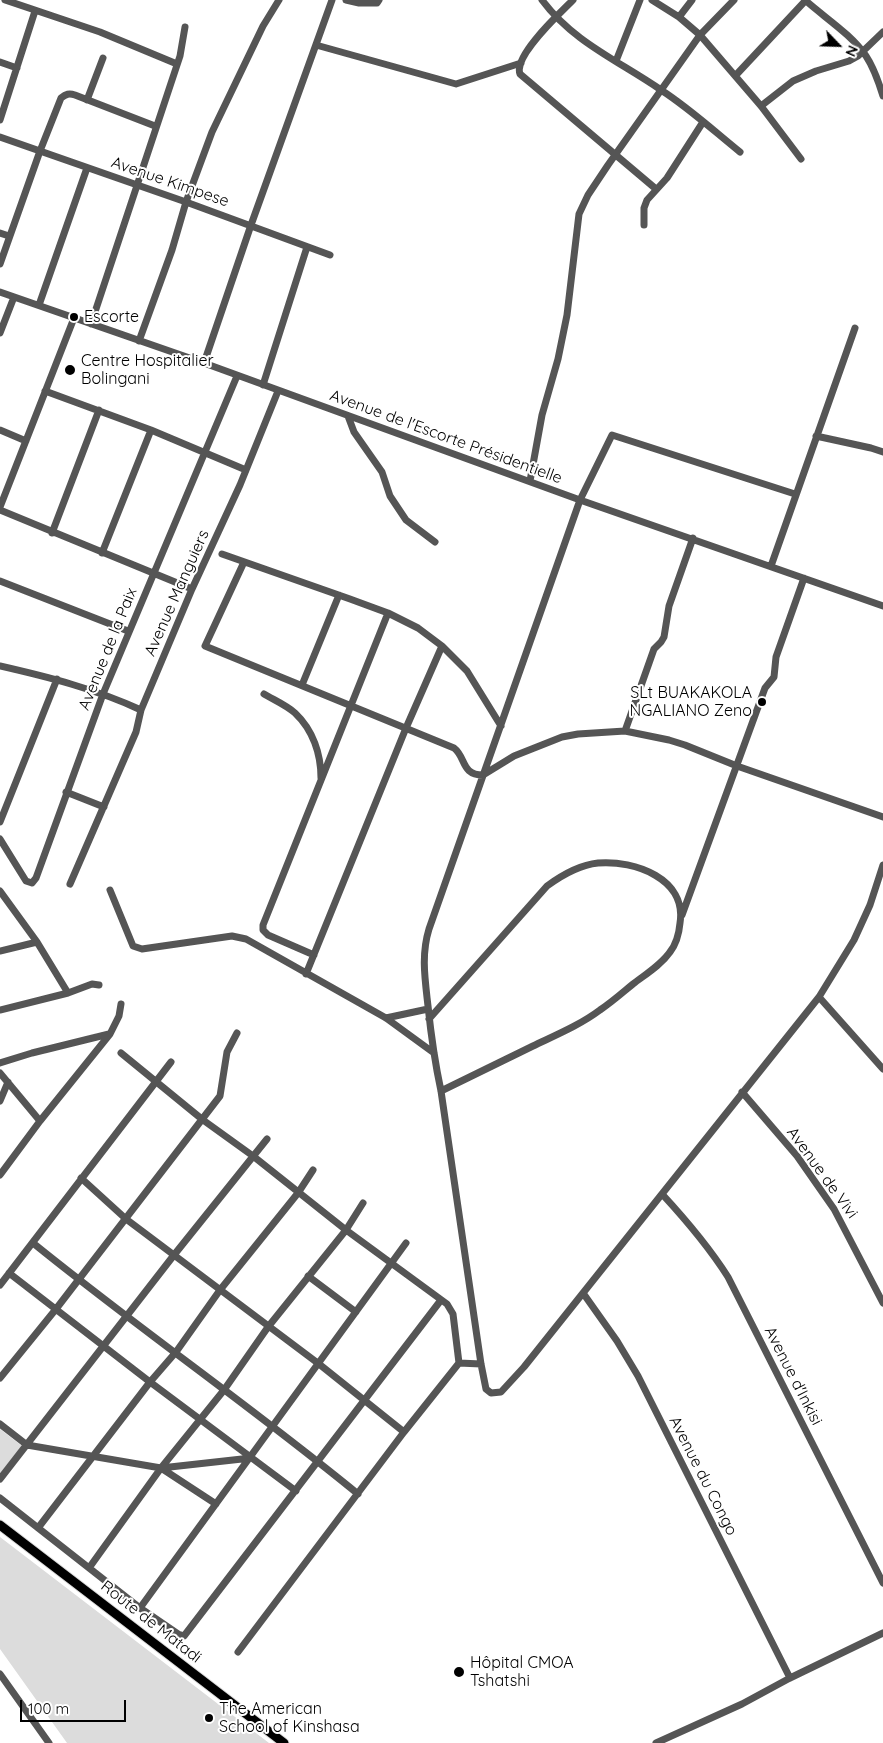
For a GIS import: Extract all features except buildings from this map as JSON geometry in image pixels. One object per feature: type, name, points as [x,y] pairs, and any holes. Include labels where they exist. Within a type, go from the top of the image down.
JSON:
[{"type":"main road","name":"Route de Matadi","points":[[0,1525],[284,1743]]},
{"type":"street","points":[[5,0],[100,32],[177,64]]},
{"type":"street","points":[[139,341],[212,132],[278,0]]},
{"type":"street","points":[[204,363],[250,225],[332,0]]},
{"type":"street","points":[[346,0],[359,3],[377,3],[379,0]]},
{"type":"street","points":[[542,0],[556,18],[571,32],[661,90],[740,152]]},
{"type":"street","points":[[573,0],[533,43],[519,70],[524,79],[656,189]]},
{"type":"street","points":[[616,61],[640,0]]},
{"type":"street","points":[[652,0],[679,17],[700,34],[736,75],[801,159]]},
{"type":"street","points":[[679,17],[692,0]]},
{"type":"street","points":[[530,482],[542,414],[558,358],[567,315],[580,214],[588,195],[700,34],[734,0]]},
{"type":"street","points":[[736,75],[805,0],[863,52],[880,77],[883,96]]},
{"type":"street","points":[[0,120],[35,10]]},
{"type":"street","points":[[91,324],[177,64],[185,27]]},
{"type":"street","points":[[761,106],[793,81],[816,71],[849,61],[863,52],[883,32]]},
{"type":"street","points":[[316,45],[456,84],[521,63]]},
{"type":"street","points":[[87,100],[103,58]]},
{"type":"street","points":[[0,62],[17,68]]},
{"type":"street","points":[[0,264],[61,98],[69,94],[155,126]]},
{"type":"street","points":[[644,225],[644,208],[647,200],[667,178],[704,122]]},
{"type":"street","name":"Avenue Kimpese","points":[[0,137],[136,184],[330,255]]},
{"type":"street","points":[[39,305],[87,168]]},
{"type":"street","points":[[0,233],[9,236]]},
{"type":"street","points":[[263,385],[307,247]]},
{"type":"street","name":"Avenue de l'Escorte Présidentielle","points":[[0,292],[204,363],[580,500],[883,606]]},
{"type":"street","points":[[0,333],[14,297]]},
{"type":"street","points":[[74,318],[0,508],[52,533],[192,590]]},
{"type":"street","points":[[770,566],[855,328]]},
{"type":"street","name":"Avenue de la Paix","points":[[0,839],[26,881],[32,883],[36,878],[66,792],[128,632],[237,376]]},
{"type":"street","points":[[45,391],[151,430],[246,470]]},
{"type":"street","name":"Avenue Manguiers","points":[[70,884],[136,732],[141,710],[246,470],[278,391]]},
{"type":"street","points":[[52,533],[99,410]]},
{"type":"street","points":[[348,416],[354,432],[382,472],[390,496],[406,520],[435,542]]},
{"type":"street","points":[[0,430],[26,441]]},
{"type":"street","points":[[102,553],[151,430]]},
{"type":"street","points":[[796,494],[612,435],[580,500],[424,945],[423,962],[434,1053],[481,1364],[486,1389],[491,1393],[501,1392],[524,1367],[819,997],[842,962],[862,923],[883,865]]},
{"type":"street","points":[[816,436],[883,452]]},
{"type":"street","points":[[625,731],[654,649],[664,637],[670,606],[693,538]]},
{"type":"street","points":[[222,554],[388,613],[411,624],[442,646],[467,671],[501,726]]},
{"type":"street","points":[[244,562],[205,646],[454,748],[459,752],[466,769],[477,775],[483,775],[514,756],[562,737],[625,731],[685,745],[737,766],[883,817]]},
{"type":"street","points":[[441,1091],[567,1030],[600,1011],[659,964],[670,952],[678,938],[682,916],[765,688],[774,678],[776,657],[804,578]]},
{"type":"street","points":[[0,581],[128,632]]},
{"type":"street","points":[[302,686],[338,595]]},
{"type":"street","points":[[314,955],[268,936],[262,930],[388,613]]},
{"type":"street","points":[[306,974],[406,728],[442,646]]},
{"type":"street","points":[[0,666],[57,679],[103,694],[141,710]]},
{"type":"street","points":[[0,822],[57,679]]},
{"type":"street","points":[[264,694],[295,714],[311,733],[319,757],[321,784]]},
{"type":"street","points":[[66,792],[104,807]]},
{"type":"street","points":[[429,1018],[547,886],[560,876],[582,866],[599,863],[623,864],[644,870],[665,880],[677,895],[682,916]]},
{"type":"street","points":[[110,890],[133,946],[142,948],[232,936],[239,937],[386,1018],[434,1053]]},
{"type":"street","points":[[2,895],[37,942],[68,993]]},
{"type":"street","points":[[0,951],[37,942]]},
{"type":"street","points":[[0,1010],[68,993],[92,984],[98,985]]},
{"type":"street","points":[[819,997],[883,1069]]},
{"type":"street","points":[[0,1175],[40,1121],[110,1034],[119,1016],[121,1004]]},
{"type":"street","points":[[386,1018],[428,1010]]},
{"type":"street","points":[[0,1378],[79,1280],[220,1096],[227,1052],[237,1033]]},
{"type":"street","points":[[0,1063],[32,1053],[110,1034]]},
{"type":"street","points":[[121,1053],[202,1120],[253,1156],[346,1230],[451,1308],[453,1314],[459,1363],[404,1432],[238,1652]]},
{"type":"street","points":[[0,1285],[171,1062]]},
{"type":"street","points":[[0,1072],[40,1121]]},
{"type":"street","points":[[0,1101],[8,1082]]},
{"type":"street","name":"Avenue de Vivi","points":[[742,1092],[797,1156],[834,1208],[883,1303]]},
{"type":"street","points":[[0,1479],[128,1317],[174,1255],[268,1139]]},
{"type":"street","points":[[38,1528],[150,1382],[176,1352],[220,1290],[298,1193],[313,1170]]},
{"type":"street","points":[[81,1178],[126,1218],[365,1400],[404,1432]]},
{"type":"street","name":"Avenue d'Inkisi","points":[[662,1194],[718,1261],[728,1277],[883,1583]]},
{"type":"street","points":[[89,1568],[162,1468],[224,1390],[268,1327],[346,1230],[363,1203]]},
{"type":"street","points":[[33,1243],[79,1280],[273,1426],[358,1494]]},
{"type":"street","points":[[140,1608],[406,1243]]},
{"type":"street","points":[[10,1273],[104,1347],[296,1491]]},
{"type":"street","points":[[308,1276],[356,1312]]},
{"type":"street","name":"Avenue du Congo","points":[[583,1293],[617,1340],[638,1376],[790,1678]]},
{"type":"street","points":[[0,1498],[140,1608],[178,1634],[184,1636],[319,1462],[440,1300]]},
{"type":"street","points":[[459,1363],[481,1364]]},
{"type":"street","points":[[0,1424],[27,1445],[162,1468],[251,1458]]},
{"type":"street","points":[[162,1468],[216,1504]]},
{"type":"street","points":[[656,1743],[742,1704],[790,1678],[883,1633]]},
{"type":"street","points":[[0,1674],[49,1743]]},
{"type":"shaded area","points":[[0,1429],[22,1446],[0,1474]]},
{"type":"shaded area","points":[[0,1537],[269,1743],[67,1743],[0,1649]]},
{"type":"place","name":"Escorte","points":[[74,317]]},
{"type":"place","name":"Centre Hospitalier Bolingani","points":[[70,370]]},
{"type":"place","name":"SLt BUAKAKOLA NGALIANO Zeno","points":[[762,702]]},
{"type":"place","name":"Hôpital CMOA Tshatshi","points":[[459,1672]]},
{"type":"place","name":"The American School of Kinshasa","points":[[209,1718]]}]
